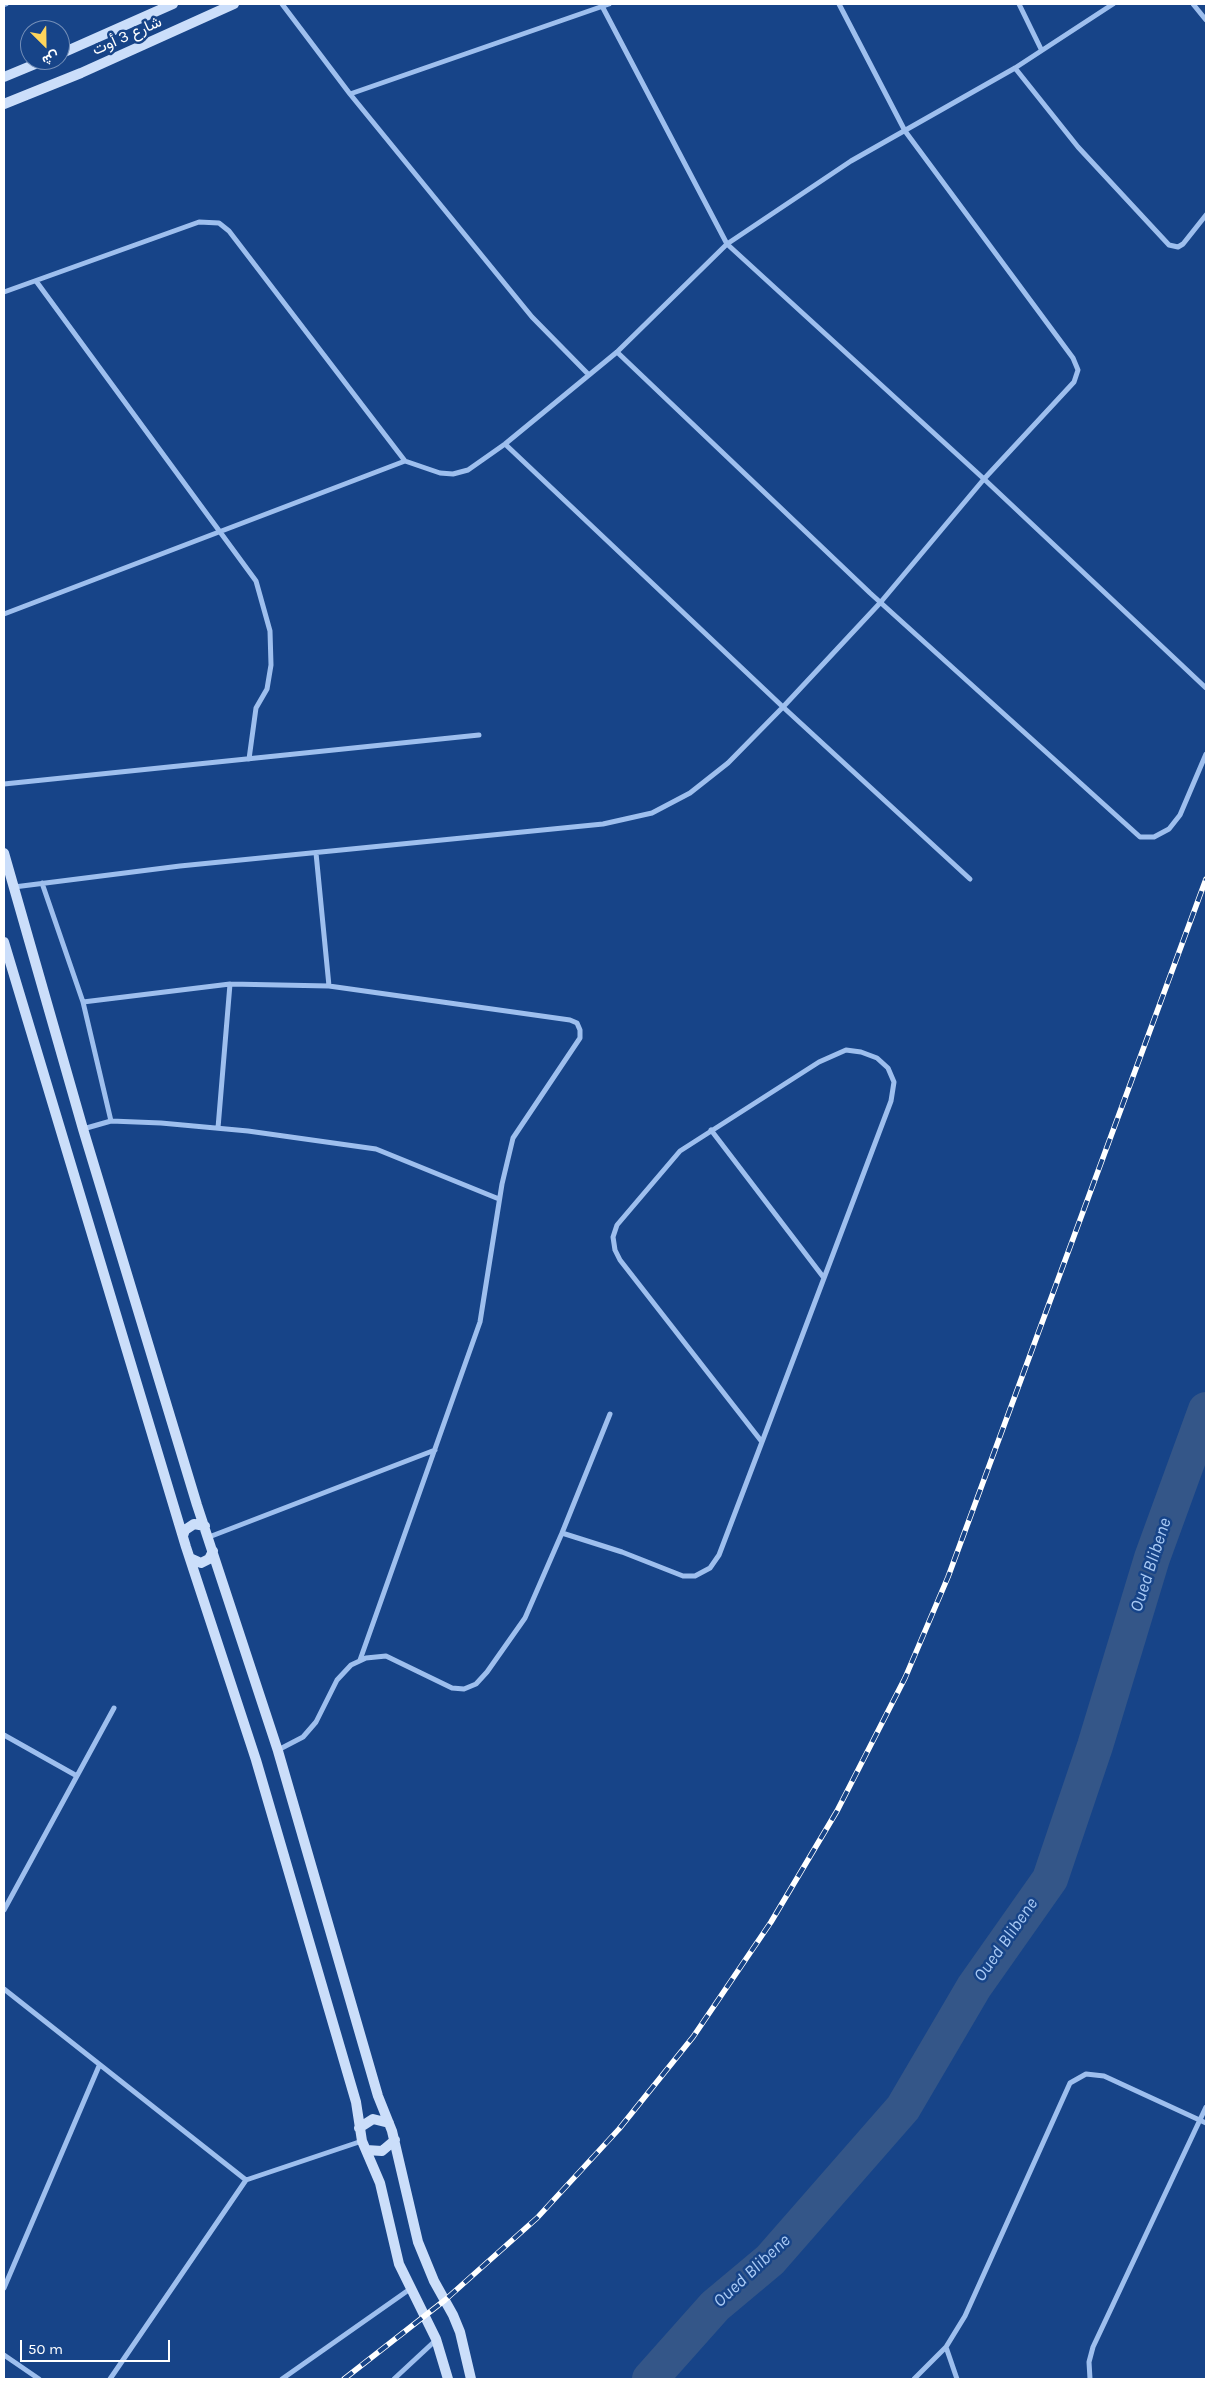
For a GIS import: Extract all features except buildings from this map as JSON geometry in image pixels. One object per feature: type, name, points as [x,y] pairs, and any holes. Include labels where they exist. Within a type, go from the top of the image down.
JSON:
[{"type":"main road","points":[[70,50],[173,4]]},
{"type":"main road","name":"شارع 3 أوت","points":[[4,104],[81,73],[234,4]]},
{"type":"main road","points":[[4,77],[21,70]]},
{"type":"main road","points":[[4,852],[83,1130],[205,1526],[278,1751],[378,2096],[395,2140],[418,2242],[434,2281],[454,2315],[471,2379]]},
{"type":"main road","points":[[4,942],[183,1536],[256,1760],[356,2102],[364,2145],[380,2183],[399,2264],[436,2339],[448,2379]]},
{"type":"main road","points":[[183,1536],[185,1530],[194,1524],[205,1526]]},
{"type":"main road","points":[[190,1558],[201,1563],[209,1559],[213,1551]]},
{"type":"main road","points":[[360,2128],[374,2119],[389,2123]]},
{"type":"main road","points":[[364,2145],[382,2150],[395,2140]]},
{"type":"street","points":[[282,4],[350,94],[532,317],[589,375]]},
{"type":"street","points":[[350,94],[609,4]]},
{"type":"street","points":[[14,887],[316,853],[604,824],[652,813],[690,793],[728,763],[783,707],[880,602],[984,479],[1074,382],[1078,370],[1073,358],[905,131],[839,4]]},
{"type":"street","points":[[1019,4],[1041,49]]},
{"type":"street","points":[[4,292],[199,222],[219,223],[229,231],[405,461],[440,473],[453,474],[468,470],[505,444],[617,352],[727,244],[851,161],[1015,68],[1041,49],[1113,4]]},
{"type":"street","points":[[1193,4],[1206,20]]},
{"type":"street","points":[[602,6],[727,244],[984,479],[1206,688]]},
{"type":"street","points":[[1015,68],[1078,148],[1169,245],[1178,247],[1183,244],[1206,215]]},
{"type":"street","points":[[36,281],[256,581],[270,631],[271,665],[267,689],[256,708],[249,759]]},
{"type":"street","points":[[617,352],[880,602],[1140,837],[1154,837],[1169,829],[1180,815],[1206,754]]},
{"type":"street","points":[[505,444],[783,707],[970,878]]},
{"type":"street","points":[[4,614],[405,461]]},
{"type":"street","points":[[4,784],[479,735]]},
{"type":"street","points":[[316,853],[329,986]]},
{"type":"street","points":[[42,883],[83,1002],[111,1121]]},
{"type":"street","points":[[83,1002],[230,984],[329,986],[570,1020],[577,1023],[580,1030],[580,1038],[513,1138],[499,1200],[480,1322],[360,1660]]},
{"type":"street","points":[[218,1128],[230,984]]},
{"type":"street","points":[[562,1533],[622,1552],[683,1576],[695,1576],[710,1568],[719,1555],[762,1442],[891,1101],[894,1082],[888,1068],[876,1058],[846,1050],[819,1062],[680,1151],[617,1224],[613,1237],[615,1250],[620,1260],[762,1442]]},
{"type":"street","points":[[83,1130],[111,1121],[162,1123],[218,1128],[376,1149],[499,1200]]},
{"type":"street","points":[[711,1130],[824,1278]]},
{"type":"street","points":[[278,1751],[303,1737],[310,1730],[337,1680],[351,1665],[360,1660],[386,1656],[452,1688],[464,1689],[476,1684],[487,1672],[525,1618],[610,1414]]},
{"type":"street","points":[[209,1537],[435,1450]]},
{"type":"street","points":[[4,1910],[114,1708]]},
{"type":"street","points":[[4,1735],[77,1776]]},
{"type":"street","points":[[4,1989],[99,2066],[246,2180]]},
{"type":"street","points":[[4,2288],[99,2066]]},
{"type":"street","points":[[914,2379],[946,2347],[964,2316],[1070,2083],[1077,2077],[1095,2074],[1206,2123]]},
{"type":"street","points":[[1090,2379],[1089,2362],[1093,2347],[1206,2107]]},
{"type":"street","points":[[110,2379],[246,2180],[364,2145]]},
{"type":"street","points":[[282,2379],[410,2289]]},
{"type":"street","points":[[394,2379],[436,2339]]},
{"type":"street","points":[[946,2347],[957,2379]]},
{"type":"street","points":[[4,2355],[39,2379]]},
{"type":"waterway","name":"Oued Blibene","points":[[650,2379],[715,2306],[770,2260],[903,2108],[974,1987],[1050,1879],[1095,1746],[1152,1558],[1206,1410]]},
{"type":"railway","points":[[344,2379],[445,2300],[537,2218],[619,2129],[693,2037],[771,1922],[837,1811],[905,1678],[948,1577],[1206,879]]}]
